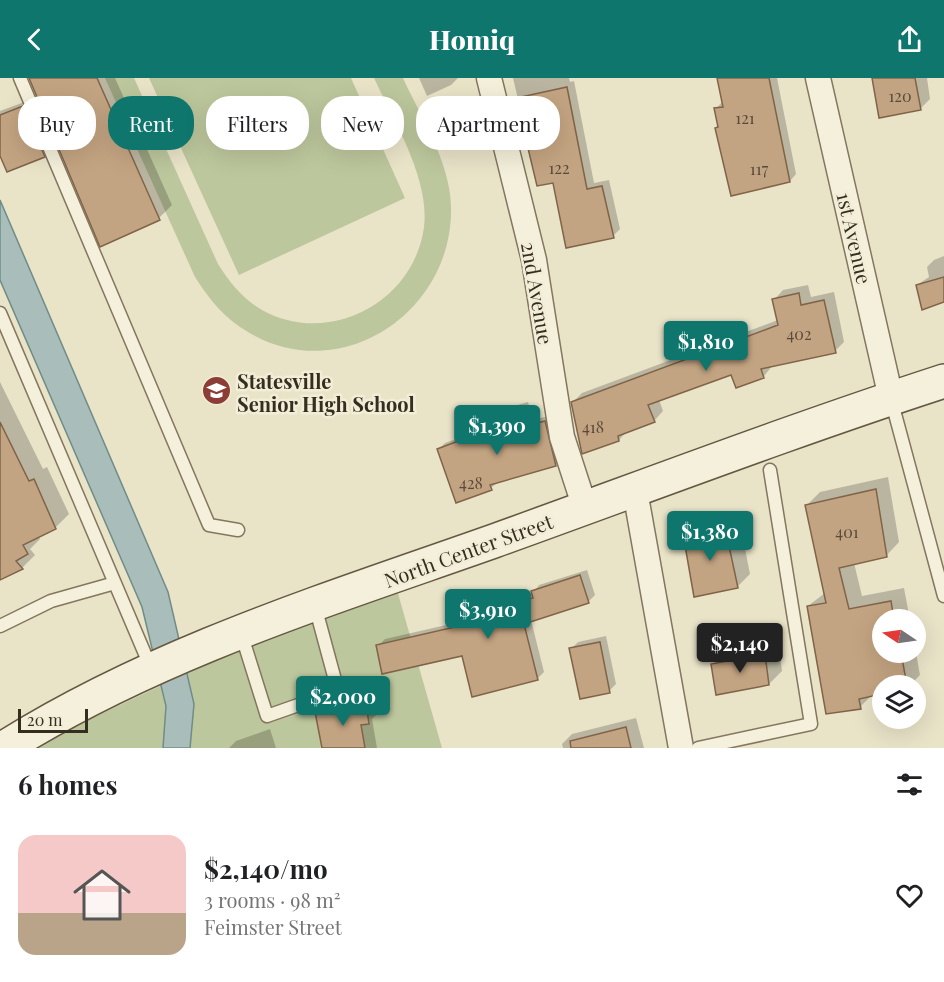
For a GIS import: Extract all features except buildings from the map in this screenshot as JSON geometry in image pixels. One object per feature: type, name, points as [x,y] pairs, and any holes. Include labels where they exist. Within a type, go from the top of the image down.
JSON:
[{"type":"main road","name":"North Center Street","points":[[4,748],[44,723],[151,669],[240,632],[944,381]]},
{"type":"street","name":"2nd Avenue","points":[[489,78],[534,260],[562,437],[585,508]]},
{"type":"street","name":"1st Avenue","points":[[818,78],[891,398]]},
{"type":"street","points":[[635,491],[681,748]]},
{"type":"lane","points":[[20,78],[209,525],[238,530]]},
{"type":"lane","points":[[0,313],[151,669]]},
{"type":"lane","points":[[891,398],[944,596]]},
{"type":"lane","points":[[698,748],[811,724],[770,470]]},
{"type":"lane","points":[[0,626],[51,601],[115,583]]},
{"type":"lane","points":[[240,632],[267,716],[338,691],[315,604]]},
{"type":"green space","points":[[105,78],[134,78],[142,96],[113,96]]},
{"type":"green space","points":[[149,78],[351,78],[359,96],[321,96],[321,150],[383,150],[405,198],[239,275],[182,150],[194,150],[194,96],[157,96]]},
{"type":"green space","points":[[374,78],[403,78],[416,105],[416,150],[437,150],[446,173],[451,206],[447,244],[434,278],[413,307],[386,329],[354,344],[320,351],[284,347],[248,332],[232,321],[218,308],[195,277],[138,150],[167,150],[218,264],[243,296],[262,310],[288,320],[314,323],[340,320],[364,311],[386,296],[404,277],[417,254],[424,227],[422,190],[404,140],[404,96],[383,96]]},
{"type":"green space","points":[[393,576],[442,748],[29,748]]},
{"type":"shaded area","points":[[0,200],[168,592],[194,704],[190,748],[163,748],[166,706],[142,607],[0,280]]},
{"type":"place","name":"Statesville Senior High School","points":[[216,391]]}]
